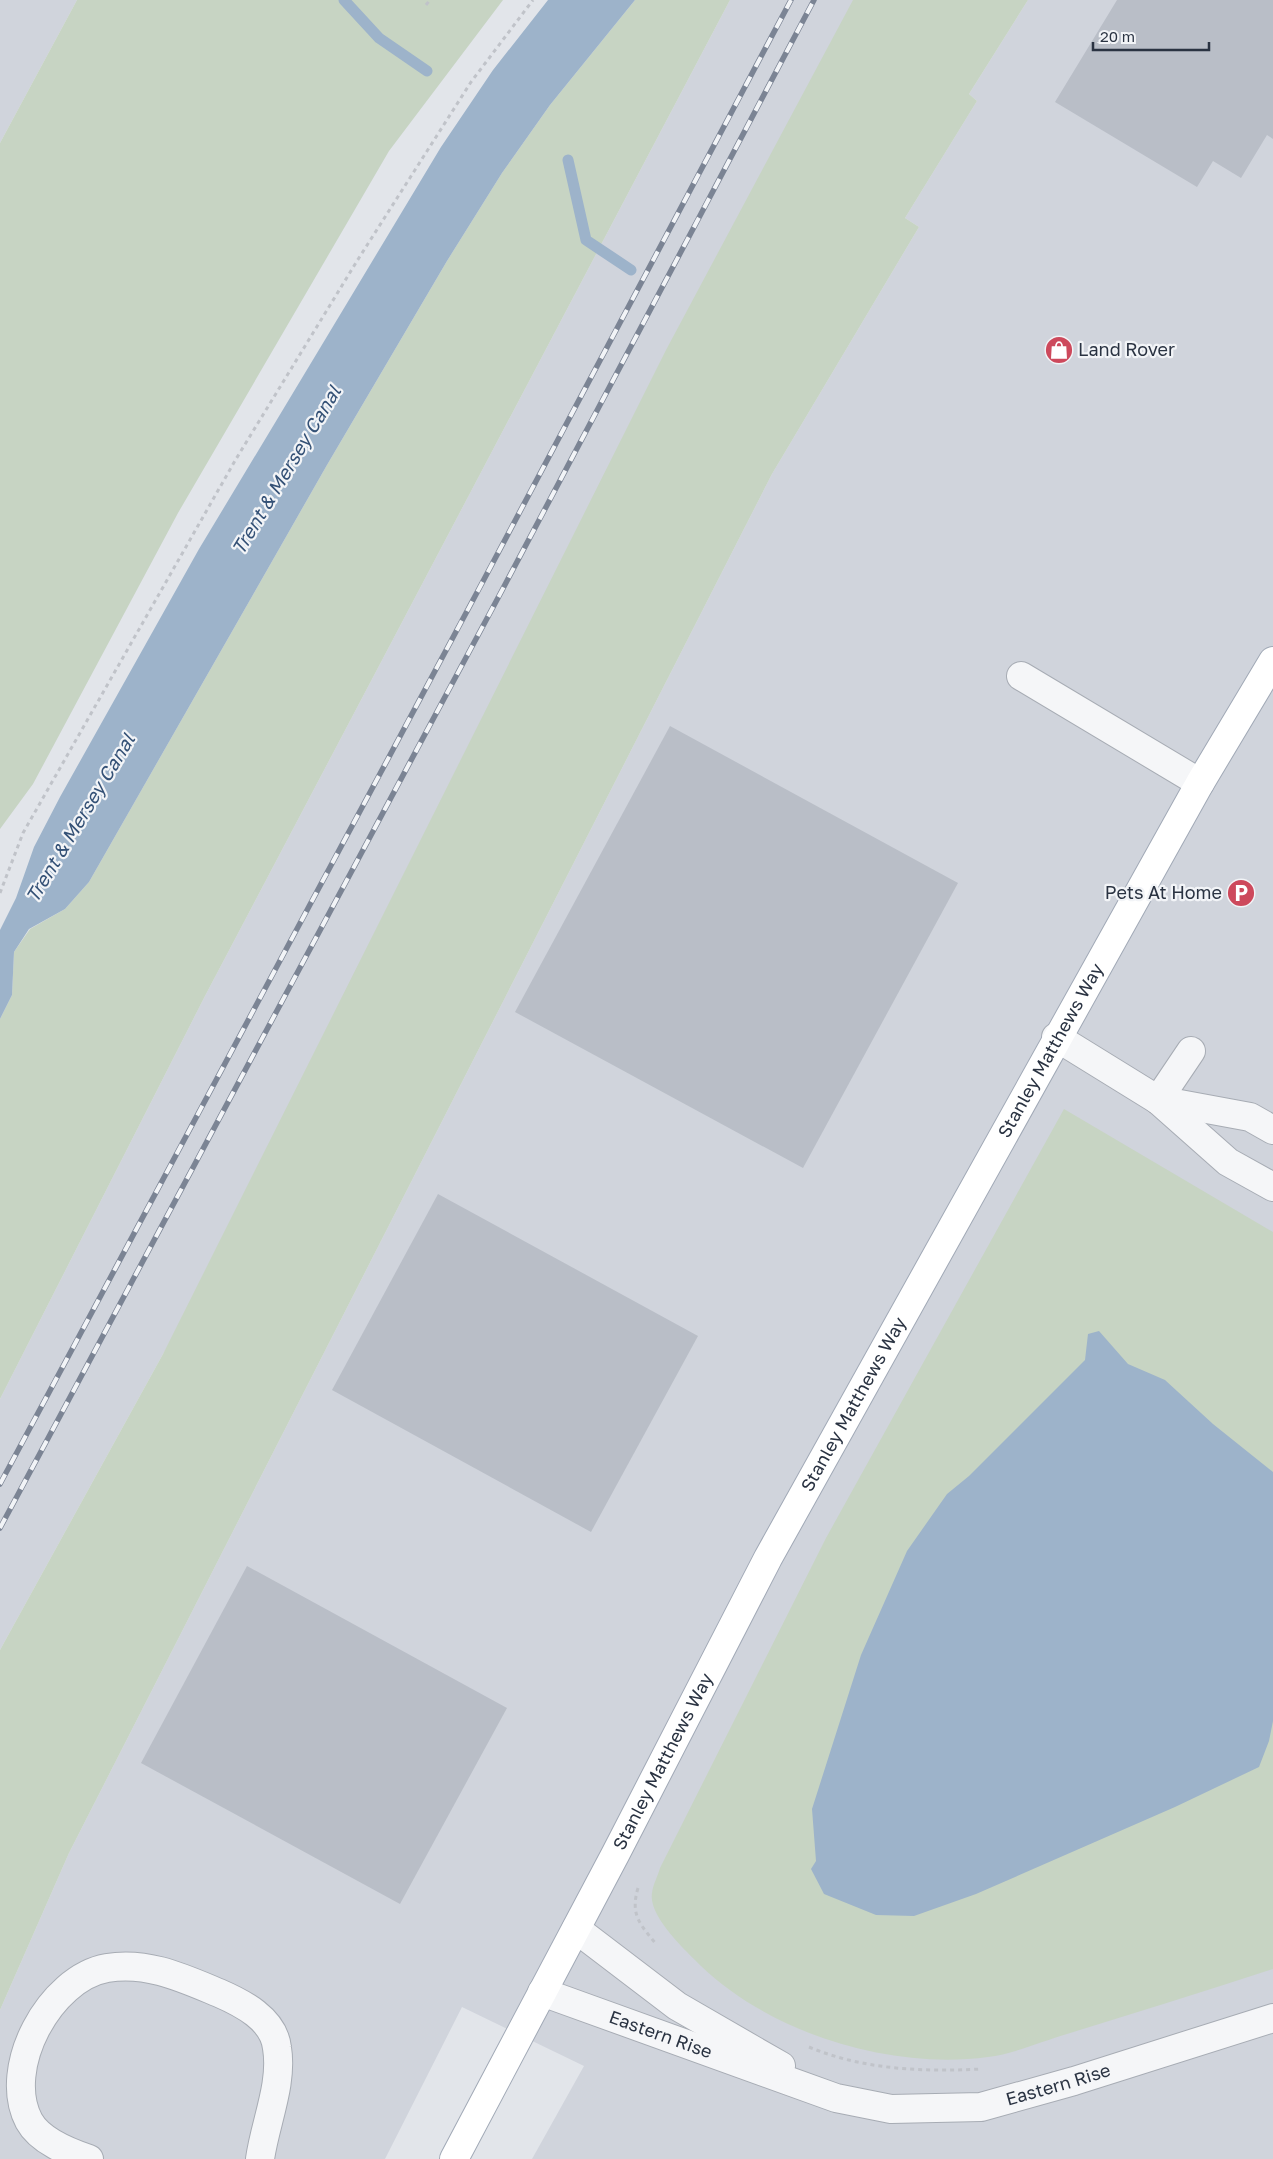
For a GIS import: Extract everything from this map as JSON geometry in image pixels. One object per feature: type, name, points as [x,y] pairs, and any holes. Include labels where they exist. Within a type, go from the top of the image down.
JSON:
[{"type":"main road","name":"Stanley Matthews Way","points":[[454,2159],[576,1929],[768,1558],[1056,1037],[1200,782],[1273,661]]},
{"type":"street","points":[[1021,676],[1200,782]]},
{"type":"street","points":[[1056,1037],[1158,1100],[1228,1162],[1273,1187]]},
{"type":"street","points":[[1158,1100],[1190,1051]]},
{"type":"street","points":[[1158,1100],[1250,1116],[1273,1130]]},
{"type":"street","name":"Eastern Rise","points":[[576,1929],[677,2006],[836,2098]]},
{"type":"street","points":[[89,2159],[54,2143],[30,2122],[21,2101],[19,2080],[24,2053],[37,2026],[73,1983],[89,1974],[106,1968],[138,1967],[166,1971],[242,2003],[261,2018],[271,2032],[277,2046],[278,2072],[260,2159]]},
{"type":"street","name":"Eastern Rise","points":[[542,1992],[836,2098],[891,2109],[981,2107],[1074,2081],[1273,2018]]},
{"type":"path","points":[[426,4],[430,0]]},
{"type":"path","points":[[0,894],[23,833],[236,459],[357,261],[471,82],[533,0]]},
{"type":"path","points":[[641,1881],[635,1899],[636,1918],[661,1951]]},
{"type":"path","points":[[803,2044],[828,2055],[878,2066],[933,2071],[989,2069]]},
{"type":"shaded area","points":[[0,0],[77,0],[0,143]]},
{"type":"shaded area","points":[[730,0],[937,0],[163,1354],[0,1650],[0,1399],[205,996]]},
{"type":"shaded area","points":[[1028,0],[1273,0],[1273,2159],[532,2159],[584,2066],[462,2007],[385,2159],[0,2159],[0,2010],[69,1853],[772,474],[919,227],[905,218],[977,101],[969,94]]},
{"type":"green space","points":[[77,0],[503,0],[389,151],[178,513],[33,784],[0,829],[0,143]]},
{"type":"green space","points":[[635,0],[730,0],[205,996],[0,1399],[0,1019],[12,995],[14,952],[30,929],[65,909],[89,882],[327,465],[447,261],[502,173],[550,105]]},
{"type":"green space","points":[[853,0],[1028,0],[969,94],[977,101],[905,218],[919,227],[772,474],[69,1853],[0,2010],[0,1650],[163,1354],[666,350]]},
{"type":"green space","points":[[1064,1109],[1273,1232],[1273,1969],[998,2055],[950,2060],[912,2058],[873,2052],[834,2042],[797,2028],[762,2011],[730,1990],[701,1966],[669,1932],[656,1912],[652,1902],[652,1893],[660,1868],[826,1538]]},
{"type":"water","name":"Trent & Mersey Canal","points":[[548,0],[635,0],[550,105],[502,173],[447,261],[327,465],[89,882],[65,909],[29,929],[14,952],[12,995],[0,1019],[0,930],[16,898],[34,847],[60,797],[199,549],[441,147],[493,70]]},
{"type":"water","points":[[1099,1331],[1128,1364],[1165,1380],[1213,1424],[1273,1472],[1273,1721],[1269,1741],[1259,1767],[1175,1807],[976,1894],[914,1916],[876,1915],[824,1894],[811,1869],[816,1861],[812,1809],[861,1655],[907,1551],[947,1494],[969,1476],[1085,1360],[1088,1334]]},
{"type":"building","points":[[1117,0],[1273,0],[1273,139],[1267,135],[1241,178],[1213,161],[1197,187],[1055,102]]},
{"type":"building","points":[[670,726],[958,883],[803,1168],[515,1012]]},
{"type":"building","points":[[438,1194],[698,1336],[591,1532],[332,1390]]},
{"type":"building","points":[[247,1566],[507,1708],[400,1904],[141,1763]]},
{"type":"waterway","points":[[344,0],[379,38],[427,71]]},
{"type":"waterway","points":[[568,160],[586,240],[631,270]]},
{"type":"railway","points":[[0,1484],[481,585],[791,0]]},
{"type":"railway","points":[[0,1528],[499,596],[814,0]]},
{"type":"place","name":"Land Rover","points":[[1059,350]]},
{"type":"place","name":"Pets At Home","points":[[1241,893]]}]
